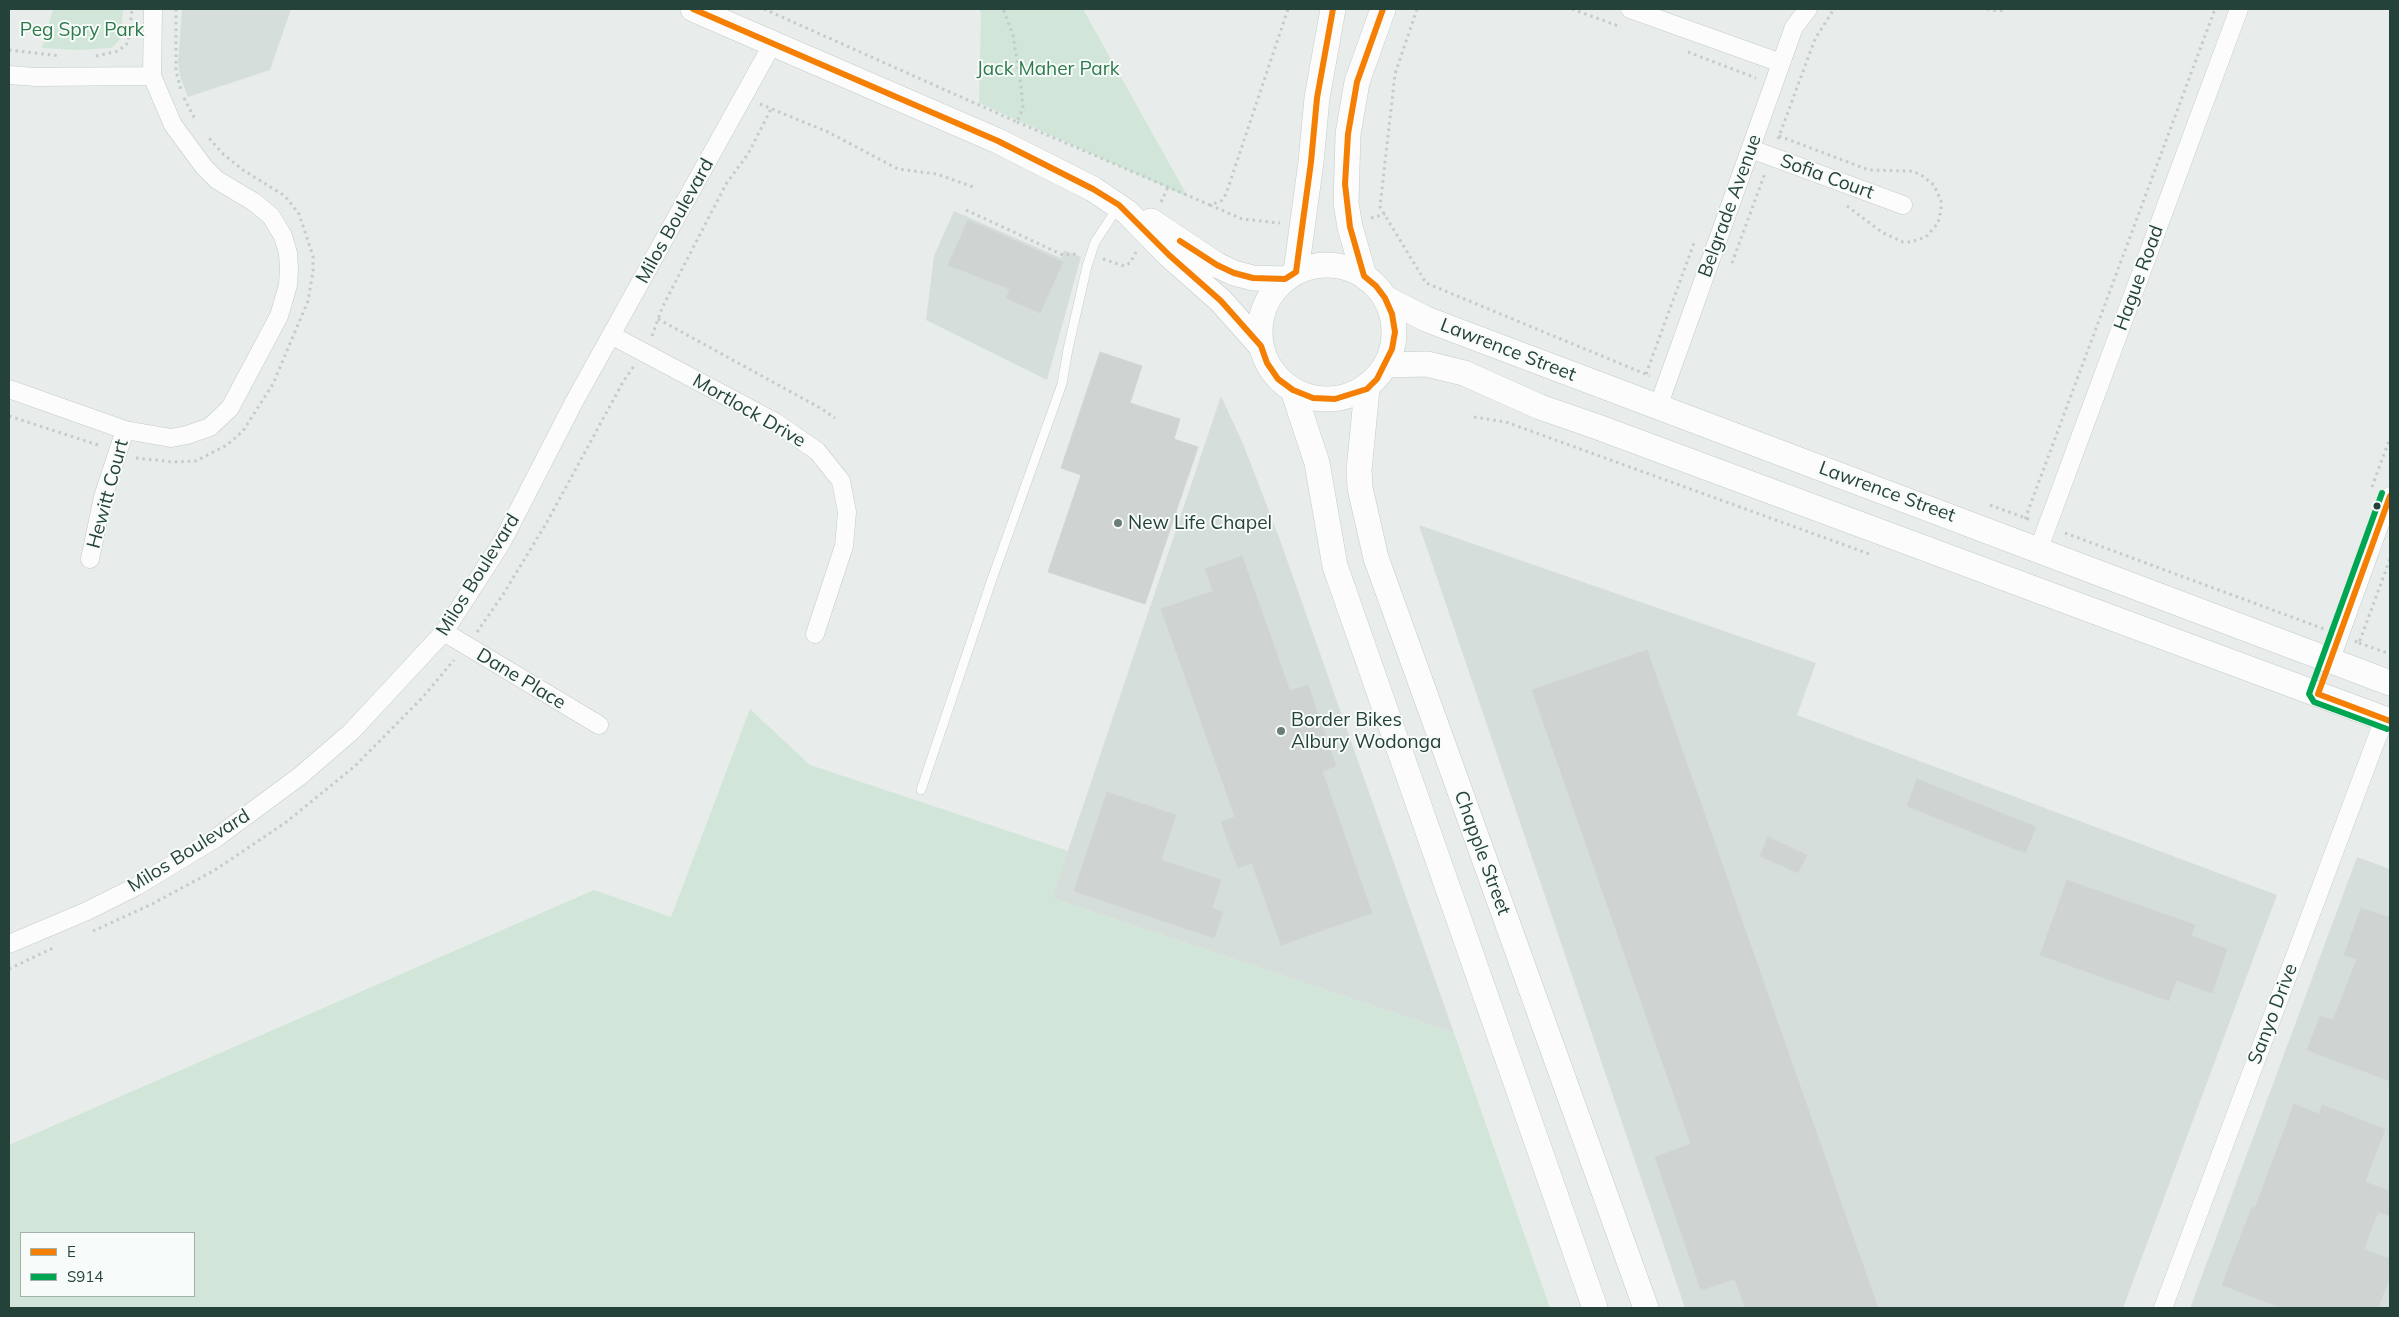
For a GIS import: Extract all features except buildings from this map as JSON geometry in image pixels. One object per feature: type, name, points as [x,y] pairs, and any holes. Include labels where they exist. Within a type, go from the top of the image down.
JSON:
[{"type":"street","points":[[9,389],[125,430],[171,438],[201,431],[219,421],[230,408],[279,316],[288,286],[290,269],[283,236],[271,216],[254,202],[218,180],[204,167],[173,125],[152,76],[153,9]]},
{"type":"street","points":[[693,9],[998,141],[1086,185],[1123,208],[1153,222],[1217,266],[1234,273],[1253,278],[1290,275],[1312,266],[1330,265],[1348,268],[1364,276],[1376,286],[1385,298],[1392,314],[1395,332],[1392,349],[1386,365],[1377,379],[1367,389],[1335,399],[1313,398],[1293,390],[1278,379],[1267,364],[1261,346],[1260,324],[1265,304],[1290,275],[1311,162],[1317,98],[1334,9]]},
{"type":"street","points":[[1364,276],[1350,227],[1346,203],[1348,144],[1358,82],[1383,9]]},
{"type":"street","points":[[1630,9],[1781,63]]},
{"type":"street","name":"Belgrade Avenue","points":[[1658,407],[1794,27],[1808,9]]},
{"type":"street","name":"Hague Road","points":[[2039,548],[2239,9]]},
{"type":"street","name":"Milos Boulevard","points":[[9,944],[87,911],[137,886],[216,838],[300,776],[352,732],[444,632],[502,542],[611,335],[773,43]]},
{"type":"street","points":[[9,74],[45,77],[152,76]]},
{"type":"street","name":"Sofia Court","points":[[1752,148],[1903,204]]},
{"type":"street","points":[[1123,208],[1169,256],[1221,301],[1261,346]]},
{"type":"street","name":"Lawrence Street","points":[[1385,298],[1426,319],[2039,548],[2390,683]]},
{"type":"street","name":"Mortlock Drive","points":[[611,335],[775,422],[817,451],[841,480],[847,512],[844,546],[815,634]]},
{"type":"street","name":"Lawrence Street","points":[[1386,365],[1427,364],[1464,373],[1540,407],[2318,694],[2388,714]]},
{"type":"street","name":"Chapple Street","points":[[1367,389],[1359,470],[1360,488],[1376,558],[1646,1308]]},
{"type":"street","points":[[1293,390],[1317,463],[1335,566],[1595,1308]]},
{"type":"street","points":[[1646,446],[1658,407]]},
{"type":"street","name":"Hewitt Court","points":[[90,559],[103,497],[125,430]]},
{"type":"street","points":[[2318,694],[2390,496]]},
{"type":"street","name":"Dane Place","points":[[444,632],[599,725]]},
{"type":"street","name":"Sanyo Drive","points":[[2163,1308],[2388,714]]},
{"type":"lane","points":[[921,790],[992,579],[1062,384],[1087,266],[1095,242],[1123,208]]},
{"type":"path","points":[[94,57],[126,47],[131,37],[132,9]]},
{"type":"path","points":[[176,9],[176,71],[180,88],[199,125]]},
{"type":"path","points":[[764,9],[1017,122],[1210,205],[1221,201],[1226,194],[1288,9]]},
{"type":"path","points":[[1003,9],[1013,35],[1021,86],[1023,108],[1017,122]]},
{"type":"path","points":[[1417,9],[1396,74],[1380,208],[1426,283],[1667,383]]},
{"type":"path","points":[[1731,266],[1815,40],[1834,9]]},
{"type":"path","points":[[1987,9],[1998,11],[2006,9]]},
{"type":"path","points":[[2025,518],[2215,9]]},
{"type":"path","points":[[9,50],[69,56]]},
{"type":"path","points":[[744,96],[828,132],[898,169],[937,174],[976,188]]},
{"type":"path","points":[[9,416],[142,459],[181,462],[196,461],[227,444],[243,430],[274,384],[308,301],[313,271],[313,256],[298,214],[285,196],[223,154],[206,135]]},
{"type":"path","points":[[658,319],[822,409],[835,418]]},
{"type":"path","points":[[2360,643],[2390,654]]},
{"type":"shaded area","points":[[182,9],[291,9],[270,70],[188,97],[180,76],[178,62]]},
{"type":"shaded area","points":[[954,211],[1061,258],[1064,250],[1081,257],[1047,380],[926,320],[934,256]]},
{"type":"shaded area","points":[[1221,396],[1244,446],[1280,540],[1454,1033],[1052,898]]},
{"type":"shaded area","points":[[1419,525],[1816,663],[1797,715],[2277,895],[2123,1308],[1685,1308]]},
{"type":"shaded area","points":[[2357,857],[2390,869],[2390,1308],[2190,1308]]},
{"type":"green space","name":"Peg Spry Park","points":[[53,9],[123,9],[121,38],[112,48],[78,50],[42,48]]},
{"type":"green space","name":"Jack Maher Park","points":[[979,9],[1083,9],[1188,197],[979,103],[981,13]]},
{"type":"green space","points":[[750,709],[810,765],[1068,851],[1052,898],[1454,1033],[1550,1308],[9,1308],[9,1145],[594,890],[671,917]]},
{"type":"transit line","name":"E","points":[[693,9],[998,141],[1093,189],[1119,205],[1169,255],[1221,301],[1261,346],[1267,363],[1278,379],[1293,390],[1313,398],[1335,399],[1367,389],[1377,379],[1392,349],[1395,332],[1392,314],[1385,298],[1376,286],[1364,276],[1350,227],[1345,184],[1348,134],[1357,82],[1383,9]]},
{"type":"transit line","name":"E","points":[[1180,241],[1217,265],[1234,273],[1253,278],[1285,279],[1296,272],[1311,162],[1317,98],[1333,9]]},
{"type":"transit line","name":"S914","points":[[2382,493],[2309,694],[2314,702],[2387,729]]},
{"type":"transit line","name":"E","points":[[2390,496],[2318,694],[2390,721]]},
{"type":"place","name":"New Life Chapel","points":[[1118,523]]},
{"type":"place","name":"Border Bikes Albury Wodonga","points":[[1281,731]]}]
